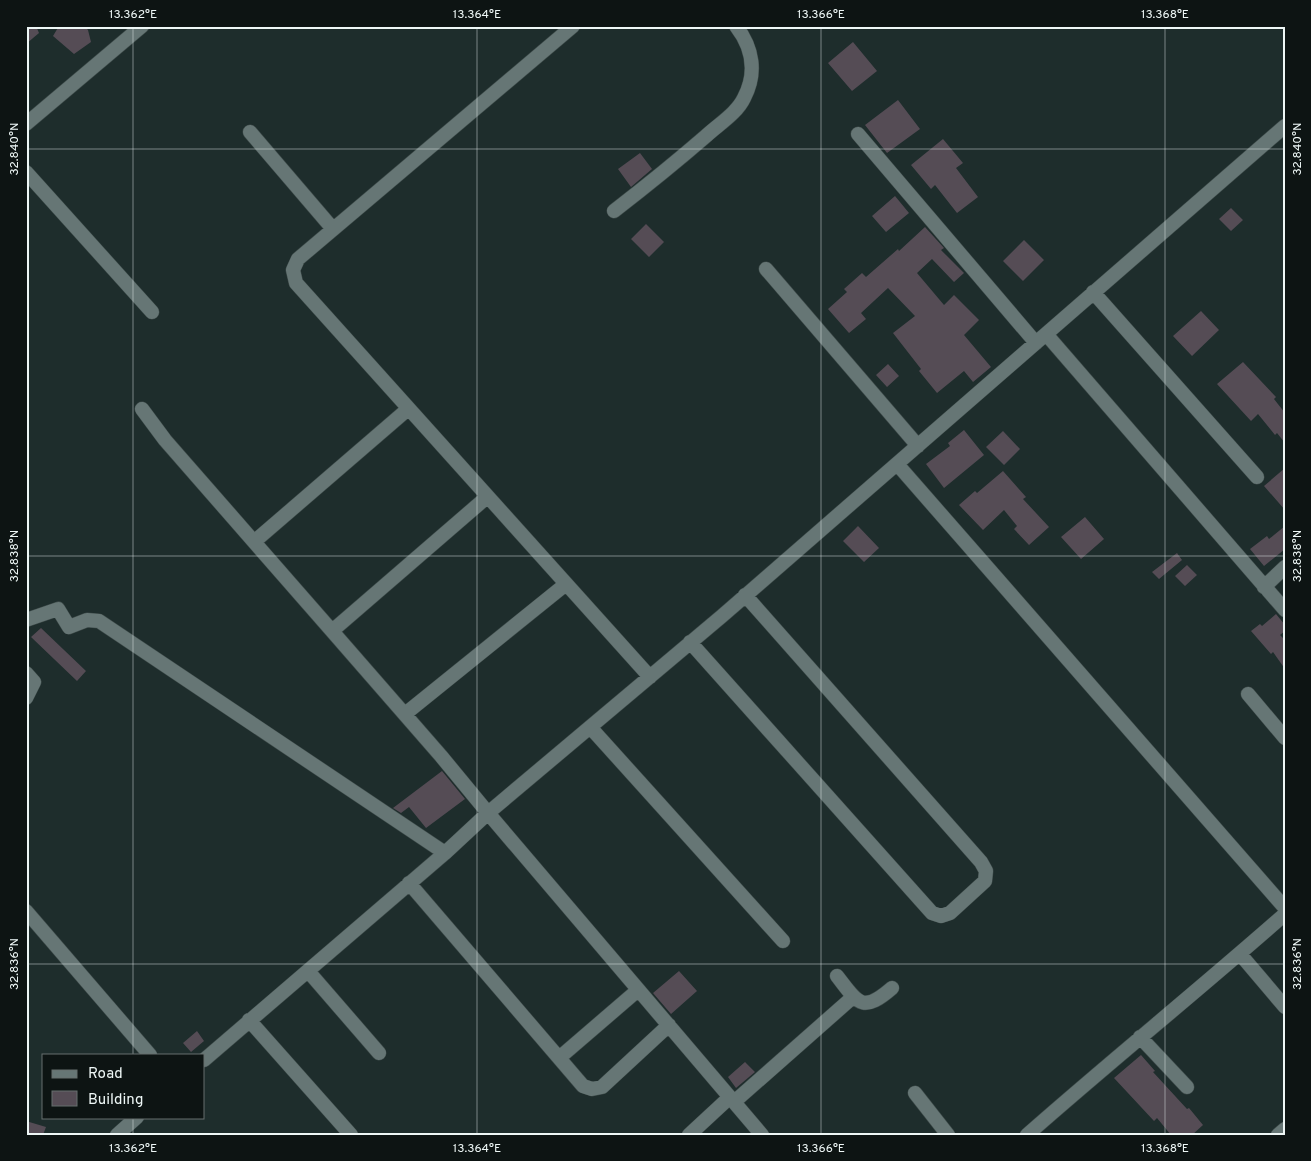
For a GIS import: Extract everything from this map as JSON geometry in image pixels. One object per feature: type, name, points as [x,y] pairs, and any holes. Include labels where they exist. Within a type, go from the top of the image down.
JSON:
[{"type":"street","points":[[26,124],[142,26]]},
{"type":"street","points":[[573,26],[298,258],[293,270],[296,283],[650,677]]},
{"type":"street","points":[[614,212],[735,111],[744,100],[752,72],[752,59],[748,46],[736,26]]},
{"type":"street","points":[[205,1059],[445,853],[488,813],[650,677],[918,446],[1285,126]]},
{"type":"street","points":[[250,132],[333,229]]},
{"type":"street","points":[[858,134],[1285,610]]},
{"type":"street","points":[[26,172],[152,312]]},
{"type":"street","points":[[766,268],[918,446]]},
{"type":"street","points":[[1093,292],[1257,477]]},
{"type":"street","points":[[142,409],[165,440],[405,714],[762,1135]]},
{"type":"street","points":[[255,541],[408,409]]},
{"type":"street","points":[[897,464],[1285,908]]},
{"type":"street","points":[[332,631],[487,497]]},
{"type":"street","points":[[1264,587],[1285,568]]},
{"type":"street","points":[[405,714],[566,584]]},
{"type":"street","points":[[690,642],[932,913],[940,916],[950,913],[985,881],[986,871],[981,862],[745,595]]},
{"type":"street","points":[[26,620],[58,609],[69,627],[87,620],[98,622],[445,853]]},
{"type":"street","points":[[26,672],[34,682],[26,698]]},
{"type":"street","points":[[1248,694],[1285,738]]},
{"type":"street","points":[[590,727],[783,941]]},
{"type":"street","points":[[409,883],[583,1086],[592,1089],[602,1088],[669,1025]]},
{"type":"street","points":[[26,911],[149,1054]]},
{"type":"street","points":[[1027,1135],[1285,914]]},
{"type":"street","points":[[1240,954],[1285,1007]]},
{"type":"street","points":[[308,971],[379,1053]]},
{"type":"street","points":[[837,976],[853,997],[860,1002],[869,1003],[877,1000],[892,988]]},
{"type":"street","points":[[560,1058],[638,990]]},
{"type":"street","points":[[689,1135],[853,997]]},
{"type":"street","points":[[249,1020],[351,1135]]},
{"type":"street","points":[[1140,1037],[1187,1087]]},
{"type":"street","points":[[915,1092],[948,1135]]},
{"type":"street","points":[[117,1135],[136,1118]]},
{"type":"street","points":[[1278,1135],[1285,1129]]},
{"type":"building","points":[[26,26],[36,26],[39,33],[26,44]]},
{"type":"building","points":[[59,26],[84,26],[88,30],[91,42],[74,54],[53,36]]},
{"type":"building","points":[[853,42],[877,71],[852,91],[828,63]]},
{"type":"building","points":[[898,100],[920,129],[887,153],[865,125]]},
{"type":"building","points":[[943,139],[963,163],[956,168],[978,197],[957,213],[935,185],[931,189],[911,165]]},
{"type":"building","points":[[640,153],[652,169],[631,187],[618,169]]},
{"type":"building","points":[[895,196],[909,213],[886,232],[872,216]]},
{"type":"building","points":[[1231,208],[1243,220],[1231,231],[1219,219]]},
{"type":"building","points":[[646,224],[664,242],[649,257],[631,239]]},
{"type":"building","points":[[925,227],[944,248],[941,250],[964,273],[954,282],[932,259],[917,273],[944,305],[954,295],[979,320],[964,335],[991,367],[973,382],[964,371],[937,393],[919,371],[921,369],[893,333],[915,316],[888,288],[861,313],[866,319],[849,333],[828,309],[847,292],[844,289],[862,273],[866,277]]},
{"type":"building","points":[[1024,240],[1044,260],[1023,281],[1003,261]]},
{"type":"building","points":[[1201,311],[1219,330],[1192,356],[1173,336]]},
{"type":"building","points":[[1243,362],[1276,397],[1274,399],[1285,413],[1285,443],[1277,433],[1275,435],[1258,414],[1251,421],[1217,384]]},
{"type":"building","points":[[888,364],[899,376],[887,387],[876,375]]},
{"type":"building","points":[[964,430],[984,455],[944,488],[926,464],[950,446],[948,443]]},
{"type":"building","points":[[1003,431],[1020,449],[1004,465],[986,447]]},
{"type":"building","points":[[1285,468],[1285,510],[1264,486]]},
{"type":"building","points":[[1003,471],[1026,497],[1023,499],[1049,527],[1029,545],[1014,529],[1017,526],[1004,510],[983,530],[959,505],[975,491],[977,493]]},
{"type":"building","points":[[1085,517],[1104,539],[1081,559],[1061,537]]},
{"type":"building","points":[[858,526],[879,548],[864,562],[843,541]]},
{"type":"building","points":[[1285,526],[1285,549],[1264,566],[1250,549],[1267,536],[1269,539]]},
{"type":"building","points":[[1177,553],[1182,560],[1159,579],[1152,572]]},
{"type":"building","points":[[1187,565],[1197,575],[1185,586],[1175,576]]},
{"type":"building","points":[[1276,614],[1285,625],[1285,631],[1280,635],[1285,640],[1285,669],[1273,652],[1271,654],[1251,631],[1260,624],[1262,626]]},
{"type":"building","points":[[41,628],[86,671],[77,681],[31,637]]},
{"type":"building","points":[[442,771],[465,799],[426,828],[409,807],[401,813],[393,808]]},
{"type":"building","points":[[679,971],[697,991],[671,1014],[653,993]]},
{"type":"building","points":[[197,1031],[204,1041],[191,1052],[183,1043]]},
{"type":"building","points":[[1141,1055],[1155,1071],[1153,1072],[1203,1125],[1192,1135],[1171,1135],[1157,1118],[1154,1121],[1114,1078]]},
{"type":"building","points":[[745,1062],[755,1072],[736,1088],[728,1077]]},
{"type":"building","points":[[26,1121],[46,1127],[43,1135],[26,1135]]}]
